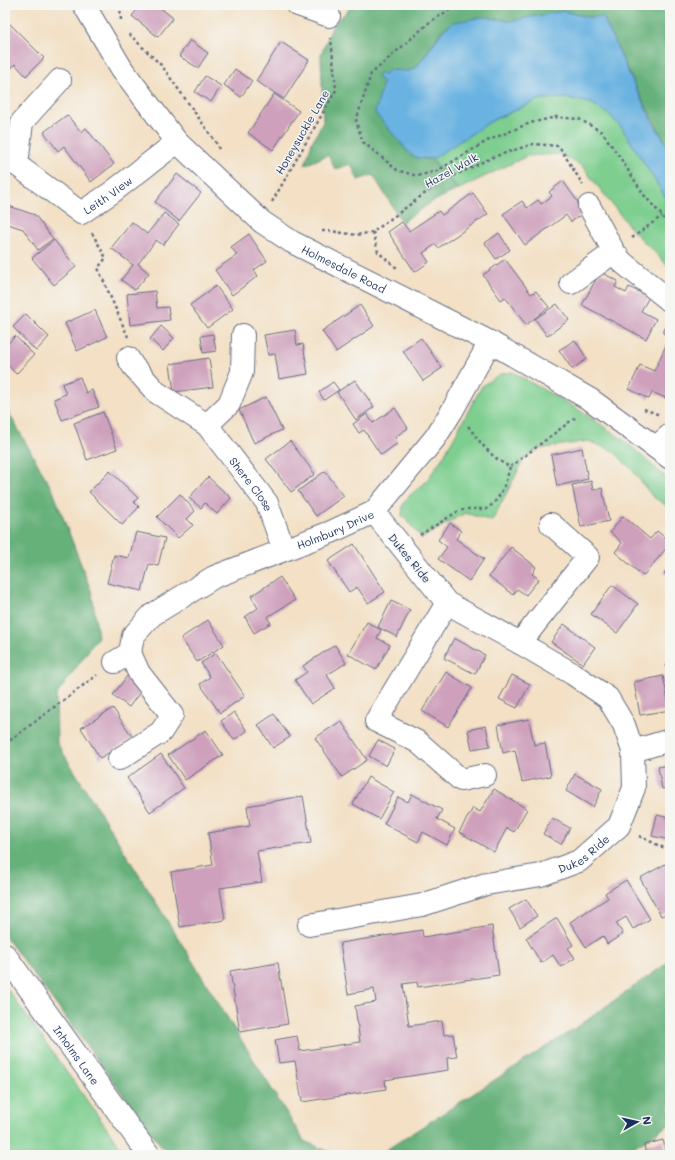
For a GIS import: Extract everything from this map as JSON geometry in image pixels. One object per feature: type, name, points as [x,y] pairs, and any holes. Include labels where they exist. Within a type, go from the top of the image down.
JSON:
[{"type":"street","name":"Holmesdale Road","points":[[84,5],[122,68],[177,142],[262,222],[292,242],[490,342],[591,400],[665,447]]},
{"type":"street","points":[[298,5],[329,16]]},
{"type":"street","name":"Leith View","points":[[60,80],[22,122],[11,167],[81,213],[111,193],[177,142]]},
{"type":"street","points":[[589,206],[614,252],[622,262],[670,301]]},
{"type":"street","points":[[572,283],[614,252]]},
{"type":"street","points":[[207,425],[229,404],[242,372],[243,335]]},
{"type":"street","name":"Holmbury Drive","points":[[122,657],[133,636],[152,615],[214,577],[331,532],[374,512],[435,438],[452,411],[490,342]]},
{"type":"street","name":"Shere Close","points":[[128,358],[133,366],[156,392],[207,425],[267,503],[284,550]]},
{"type":"street","name":"Dukes Ride","points":[[309,925],[422,905],[486,884],[540,875],[579,861],[619,826],[634,788],[633,751],[624,725],[608,698],[573,674],[447,603],[374,512]]},
{"type":"street","points":[[520,643],[588,557],[551,524]]},
{"type":"street","points":[[447,603],[376,721],[418,742],[461,780],[485,775]]},
{"type":"street","points":[[119,759],[161,732],[172,715],[139,673],[122,657]]},
{"type":"street","points":[[633,751],[670,740]]},
{"type":"street","name":"Inholms Lane","points":[[5,955],[149,1155]]},
{"type":"path","points":[[120,5],[121,22]]},
{"type":"path","points":[[474,5],[450,9],[431,21],[371,74],[356,121],[362,142],[396,170],[417,176],[438,171],[487,141],[530,124],[556,117],[579,119],[602,132],[644,195],[670,225]]},
{"type":"path","name":"Honeysuckle Lane","points":[[262,222],[273,199],[336,90],[329,16]]},
{"type":"path","points":[[125,28],[129,34],[162,66],[215,141],[222,155]]},
{"type":"path","name":"Hazel Walk","points":[[292,242],[306,233],[330,231],[356,234],[373,232],[439,183],[493,157],[533,144],[559,146],[594,202],[589,206]]},
{"type":"path","points":[[273,199],[276,204]]},
{"type":"path","points":[[81,213],[106,258],[98,268],[130,342],[128,358]]},
{"type":"path","points":[[614,252],[662,216]]},
{"type":"path","points":[[402,547],[457,512],[466,509],[487,509],[494,503],[505,486],[510,467],[558,432],[584,410],[591,400]]},
{"type":"path","points":[[452,411],[462,418],[484,447],[499,461],[510,467]]},
{"type":"path","points":[[5,744],[122,657]]},
{"type":"path","points":[[619,826],[662,847],[670,849]]},
{"type":"green space","points":[[353,5],[670,5],[670,149],[643,101],[603,17],[588,17],[563,11],[510,21],[484,17],[443,29],[416,68],[408,71],[389,70],[386,75],[377,76],[383,83],[375,113],[411,155],[418,158],[432,159],[459,189],[432,202],[402,222],[373,175],[358,180],[351,164],[335,169],[328,155],[305,165],[312,142],[323,122],[321,54],[333,25]]},
{"type":"green space","points":[[567,98],[591,103],[610,115],[622,128],[670,204],[670,268],[633,231],[582,166],[560,154],[527,156],[459,189],[432,159],[493,120],[540,99]]},
{"type":"green space","points":[[512,372],[574,407],[625,441],[670,481],[670,508],[652,496],[633,471],[613,451],[588,441],[538,449],[524,459],[492,521],[465,513],[422,538],[402,515],[403,505],[409,496],[425,483],[443,457],[482,386],[500,374]]},
{"type":"green space","points":[[5,406],[53,491],[92,593],[98,637],[56,696],[57,743],[304,1141],[337,1155],[168,1155],[5,936]]},
{"type":"green space","points":[[670,961],[670,1124],[621,1155],[361,1155],[383,1152],[577,1027]]},
{"type":"green space","points":[[5,986],[126,1155],[5,1155]]},
{"type":"water","points":[[563,11],[588,17],[603,17],[652,121],[670,149],[670,204],[622,128],[610,115],[591,103],[567,98],[540,99],[493,120],[432,159],[418,158],[411,155],[375,113],[383,83],[377,76],[378,73],[386,74],[389,70],[408,71],[416,68],[444,29],[454,22],[484,17],[510,21]]},
{"type":"building","points":[[141,5],[157,5],[173,18],[158,37],[132,16]]},
{"type":"building","points":[[5,19],[44,58],[26,76],[15,64],[5,74]]},
{"type":"building","points":[[190,40],[208,53],[198,68],[179,56]]},
{"type":"building","points":[[281,42],[309,60],[284,99],[256,81]]},
{"type":"building","points":[[235,69],[252,81],[241,97],[224,85]]},
{"type":"building","points":[[205,76],[221,86],[211,102],[195,92]]},
{"type":"building","points":[[274,94],[299,111],[273,150],[248,133]]},
{"type":"building","points":[[67,115],[81,132],[86,128],[114,164],[91,182],[64,146],[58,151],[44,132]]},
{"type":"building","points":[[177,174],[201,193],[179,221],[155,202]]},
{"type":"building","points":[[563,181],[585,212],[571,222],[566,215],[525,245],[503,214],[522,201],[527,208],[538,200],[541,204],[552,196],[549,192]]},
{"type":"building","points":[[473,193],[488,214],[438,248],[436,244],[423,253],[429,262],[415,272],[388,232],[402,222],[409,231],[439,211],[442,215]]},
{"type":"building","points":[[9,206],[35,215],[53,239],[38,250],[23,229],[5,223]]},
{"type":"building","points":[[164,213],[179,224],[163,245],[156,240],[138,264],[149,273],[135,290],[121,280],[133,265],[111,248],[132,222],[147,234]]},
{"type":"building","points":[[499,233],[510,250],[496,259],[485,243]]},
{"type":"building","points":[[249,234],[267,261],[254,270],[258,276],[232,295],[215,270],[237,255],[231,247]]},
{"type":"building","points":[[54,240],[76,267],[54,285],[32,258]]},
{"type":"building","points":[[505,259],[531,294],[536,291],[549,307],[526,325],[505,297],[501,300],[483,275]]},
{"type":"building","points":[[600,272],[618,281],[615,287],[626,293],[629,287],[649,297],[641,311],[656,319],[646,339],[582,305]]},
{"type":"building","points":[[216,286],[233,309],[207,328],[190,305]]},
{"type":"building","points":[[155,291],[157,308],[168,307],[170,320],[130,325],[127,294]]},
{"type":"building","points":[[557,304],[569,320],[547,336],[535,319]]},
{"type":"building","points":[[360,305],[374,326],[336,352],[322,331]]},
{"type":"building","points":[[95,310],[107,337],[77,351],[65,323]]},
{"type":"building","points":[[26,314],[49,337],[36,351],[13,327]]},
{"type":"building","points":[[670,318],[670,337],[663,333]]},
{"type":"building","points":[[161,326],[174,338],[163,351],[150,339]]},
{"type":"building","points":[[295,330],[297,345],[303,344],[308,374],[279,379],[275,354],[268,355],[264,335]]},
{"type":"building","points":[[213,334],[216,351],[203,353],[201,336]]},
{"type":"building","points":[[15,336],[34,355],[16,374],[5,362],[5,347]]},
{"type":"building","points":[[670,337],[670,394],[668,399],[652,392],[649,399],[629,389],[640,365],[654,371]]},
{"type":"building","points":[[421,338],[442,368],[423,381],[403,351]]},
{"type":"building","points":[[575,340],[587,359],[572,369],[559,350]]},
{"type":"building","points":[[209,358],[213,387],[174,392],[170,364]]},
{"type":"building","points":[[80,377],[86,393],[92,390],[99,407],[62,420],[54,399],[66,394],[62,384]]},
{"type":"building","points":[[355,380],[374,407],[356,420],[337,392]]},
{"type":"building","points":[[333,382],[339,390],[324,400],[319,392]]},
{"type":"building","points":[[266,397],[282,430],[254,443],[239,410]]},
{"type":"building","points":[[395,408],[408,428],[395,437],[398,443],[381,455],[364,430],[359,433],[353,424],[367,414],[373,423]]},
{"type":"building","points":[[103,412],[117,449],[87,460],[74,423]]},
{"type":"building","points":[[290,441],[315,474],[291,492],[266,459]]},
{"type":"building","points":[[582,448],[588,479],[557,486],[551,455]]},
{"type":"building","points":[[110,471],[138,498],[134,502],[139,507],[122,525],[89,492]]},
{"type":"building","points":[[325,471],[344,496],[316,516],[298,491]]},
{"type":"building","points":[[208,477],[231,498],[217,514],[205,503],[201,508],[189,498]]},
{"type":"building","points":[[591,481],[593,490],[602,488],[609,521],[581,527],[572,485]]},
{"type":"building","points":[[180,494],[195,511],[187,519],[193,525],[178,538],[157,517]]},
{"type":"building","points":[[623,516],[650,539],[657,531],[670,542],[670,544],[643,576],[615,552],[622,543],[610,532]]},
{"type":"building","points":[[450,523],[461,531],[456,539],[484,559],[469,581],[438,559],[447,547],[438,540]]},
{"type":"building","points":[[136,532],[165,538],[158,566],[149,564],[142,591],[107,583],[114,555],[129,558]]},
{"type":"building","points":[[354,544],[385,592],[368,603],[357,587],[349,592],[328,561]]},
{"type":"building","points":[[511,547],[536,567],[532,574],[539,579],[526,595],[517,589],[513,595],[489,576]]},
{"type":"building","points":[[670,566],[670,578],[664,573]]},
{"type":"building","points":[[280,577],[295,600],[267,617],[271,623],[254,633],[245,617],[258,608],[251,596]]},
{"type":"building","points":[[612,585],[638,604],[617,633],[591,614]]},
{"type":"building","points":[[391,601],[410,610],[397,637],[378,627]]},
{"type":"building","points":[[208,620],[224,645],[197,662],[181,638]]},
{"type":"building","points":[[367,622],[381,630],[377,638],[390,645],[376,670],[348,654]]},
{"type":"building","points":[[564,624],[595,647],[583,664],[551,642]]},
{"type":"building","points":[[454,638],[485,655],[475,674],[444,658]]},
{"type":"building","points":[[335,645],[346,663],[327,675],[335,688],[311,704],[295,680],[307,672],[303,666]]},
{"type":"building","points":[[216,653],[245,696],[220,713],[200,684],[210,677],[201,663]]},
{"type":"building","points":[[670,664],[670,685],[669,685],[666,665]]},
{"type":"building","points":[[446,672],[472,688],[448,727],[422,711]]},
{"type":"building","points":[[512,675],[530,684],[517,708],[499,699]]},
{"type":"building","points":[[127,676],[143,688],[129,707],[113,695]]},
{"type":"building","points":[[663,676],[670,710],[640,715],[634,682]]},
{"type":"building","points":[[113,708],[133,738],[100,758],[81,728]]},
{"type":"building","points":[[234,712],[247,731],[234,740],[221,721]]},
{"type":"building","points":[[274,714],[290,737],[273,748],[258,725]]},
{"type":"building","points":[[529,719],[534,745],[545,743],[551,776],[522,782],[515,750],[503,753],[498,725]]},
{"type":"building","points":[[341,721],[367,760],[342,777],[315,738]]},
{"type":"building","points":[[486,726],[490,746],[472,749],[468,730]]},
{"type":"building","points":[[206,730],[223,755],[185,780],[168,755]]},
{"type":"building","points":[[378,740],[395,749],[386,766],[369,756]]},
{"type":"building","points":[[161,754],[184,788],[150,812],[127,778]]},
{"type":"building","points":[[670,765],[670,787],[662,789],[658,767]]},
{"type":"building","points":[[575,774],[602,789],[593,807],[566,791]]},
{"type":"building","points":[[368,777],[394,792],[379,819],[353,804]]},
{"type":"building","points":[[494,789],[527,809],[514,832],[507,828],[494,852],[459,832],[473,808],[480,812]]},
{"type":"building","points":[[412,794],[442,810],[437,819],[455,829],[447,845],[423,832],[418,842],[384,824],[398,797],[408,802]]},
{"type":"building","points":[[303,796],[311,843],[257,851],[262,882],[220,888],[225,920],[180,927],[171,872],[213,865],[208,833],[250,826],[247,806]]},
{"type":"building","points":[[657,815],[670,818],[670,840],[652,836]]},
{"type":"building","points":[[552,818],[570,828],[561,844],[543,834]]},
{"type":"building","points":[[669,862],[670,912],[661,916],[640,878]]},
{"type":"building","points":[[626,880],[650,919],[633,929],[626,917],[616,923],[623,934],[607,944],[603,936],[586,947],[570,922],[608,898],[605,893]]},
{"type":"building","points":[[526,899],[537,916],[520,927],[509,909]]},
{"type":"building","points":[[557,918],[573,945],[568,948],[575,958],[561,967],[553,955],[541,963],[526,938]]},
{"type":"building","points":[[492,926],[499,975],[418,987],[417,982],[403,984],[409,1026],[442,1021],[444,1035],[453,1034],[457,1057],[447,1058],[448,1070],[385,1080],[386,1089],[302,1102],[295,1061],[279,1063],[275,1040],[297,1036],[300,1051],[360,1042],[355,1006],[376,1002],[374,989],[348,994],[340,943],[422,930],[423,937]]},
{"type":"building","points":[[278,963],[288,1024],[240,1032],[230,971]]},
{"type":"building","points":[[663,1140],[667,1155],[646,1155],[644,1145]]}]
